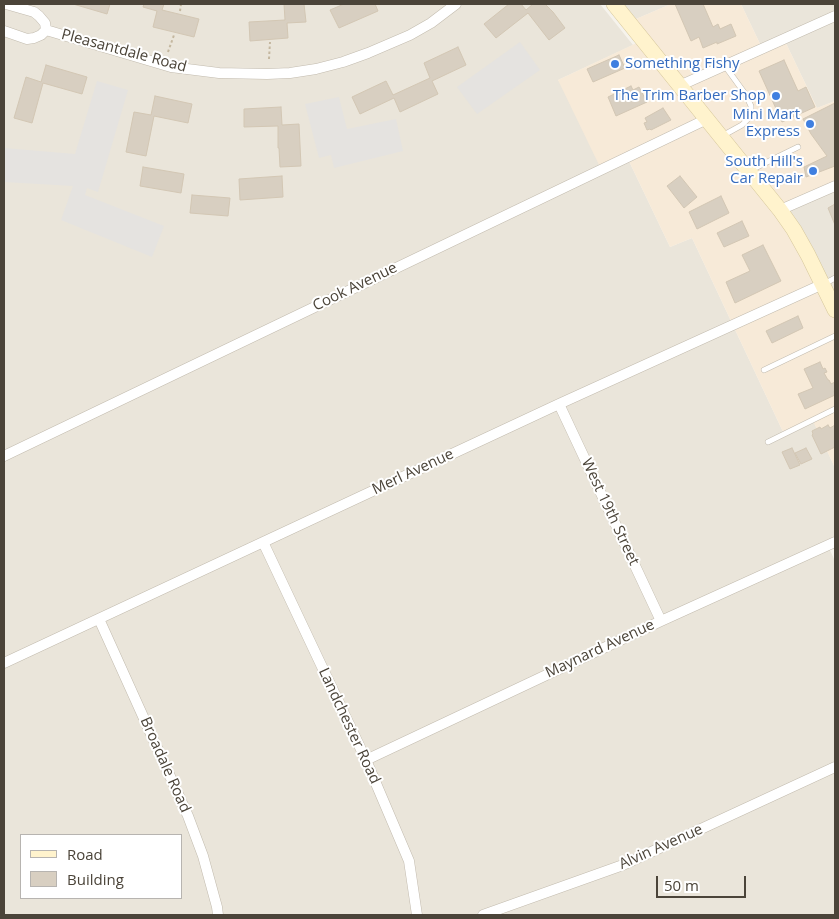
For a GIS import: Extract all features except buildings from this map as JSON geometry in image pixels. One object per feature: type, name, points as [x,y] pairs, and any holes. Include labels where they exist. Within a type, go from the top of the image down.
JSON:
[{"type":"main road","points":[[614,4],[780,210],[808,255],[829,281],[835,310]]},
{"type":"street","name":"Pleasantdale Road","points":[[6,4],[34,12],[45,23],[46,30]]},
{"type":"street","name":"Pleasantdale Road","points":[[46,30],[171,67],[219,73],[290,73],[343,62],[377,49],[410,35],[431,23],[456,4]]},
{"type":"street","points":[[679,86],[835,16]]},
{"type":"street","name":"Pleasantdale Road","points":[[4,31],[27,39],[41,35],[46,30]]},
{"type":"street","name":"Cook Avenue","points":[[4,456],[707,118]]},
{"type":"street","points":[[780,210],[835,186]]},
{"type":"street","name":"Merl Avenue","points":[[4,663],[559,404],[829,281]]},
{"type":"street","name":"West 19th Street","points":[[559,404],[661,621]]},
{"type":"street","name":"Landchester Road","points":[[263,542],[366,760],[409,861],[417,915]]},
{"type":"street","name":"Maynard Avenue","points":[[366,760],[661,621],[835,542]]},
{"type":"street","name":"Broadale Road","points":[[99,619],[188,816],[202,856],[218,915]]},
{"type":"street","name":"Alvin Avenue","points":[[483,915],[623,864],[835,767]]},
{"type":"lane","points":[[721,136],[742,125],[751,116],[751,106],[746,95],[724,66]]},
{"type":"lane","points":[[749,171],[798,147]]},
{"type":"lane","points":[[764,370],[835,336]]},
{"type":"lane","points":[[768,442],[835,410]]},
{"type":"path","points":[[180,11],[181,4]]},
{"type":"path","points":[[168,52],[174,35]]},
{"type":"path","points":[[269,59],[270,42]]},
{"type":"shaded area","points":[[4,4],[600,4],[633,45],[558,80],[627,157],[670,247],[692,238],[784,434],[813,420],[835,468],[835,542],[828,546],[835,561],[835,915],[4,915]]},
{"type":"shaded area","points":[[614,4],[671,4],[629,22]]},
{"type":"shaded area","points":[[671,4],[741,4],[762,48],[784,39],[817,108],[835,101],[835,186],[780,211],[835,310],[835,468],[813,421],[784,434],[692,238],[670,247],[627,157],[601,169],[558,80],[643,40],[629,22]]},
{"type":"shaded area","points":[[741,4],[835,4],[835,101],[817,108],[784,39],[762,48]]},
{"type":"shaded area","points":[[520,42],[540,70],[477,114],[457,87]]},
{"type":"shaded area","points":[[97,81],[128,90],[98,192],[87,188],[85,195],[164,226],[152,257],[61,220],[73,186],[4,182],[4,148],[75,154]]},
{"type":"shaded area","points":[[339,97],[347,129],[396,119],[403,151],[334,168],[331,155],[319,158],[305,104]]},
{"type":"shaded area","points":[[835,186],[835,310],[780,210]]},
{"type":"place","name":"Something Fishy","points":[[615,64]]},
{"type":"place","name":"The Trim Barber Shop","points":[[776,96]]},
{"type":"place","name":"Mini Mart Express","points":[[810,124]]},
{"type":"place","name":"South Hill's Car Repair","points":[[813,171]]}]
